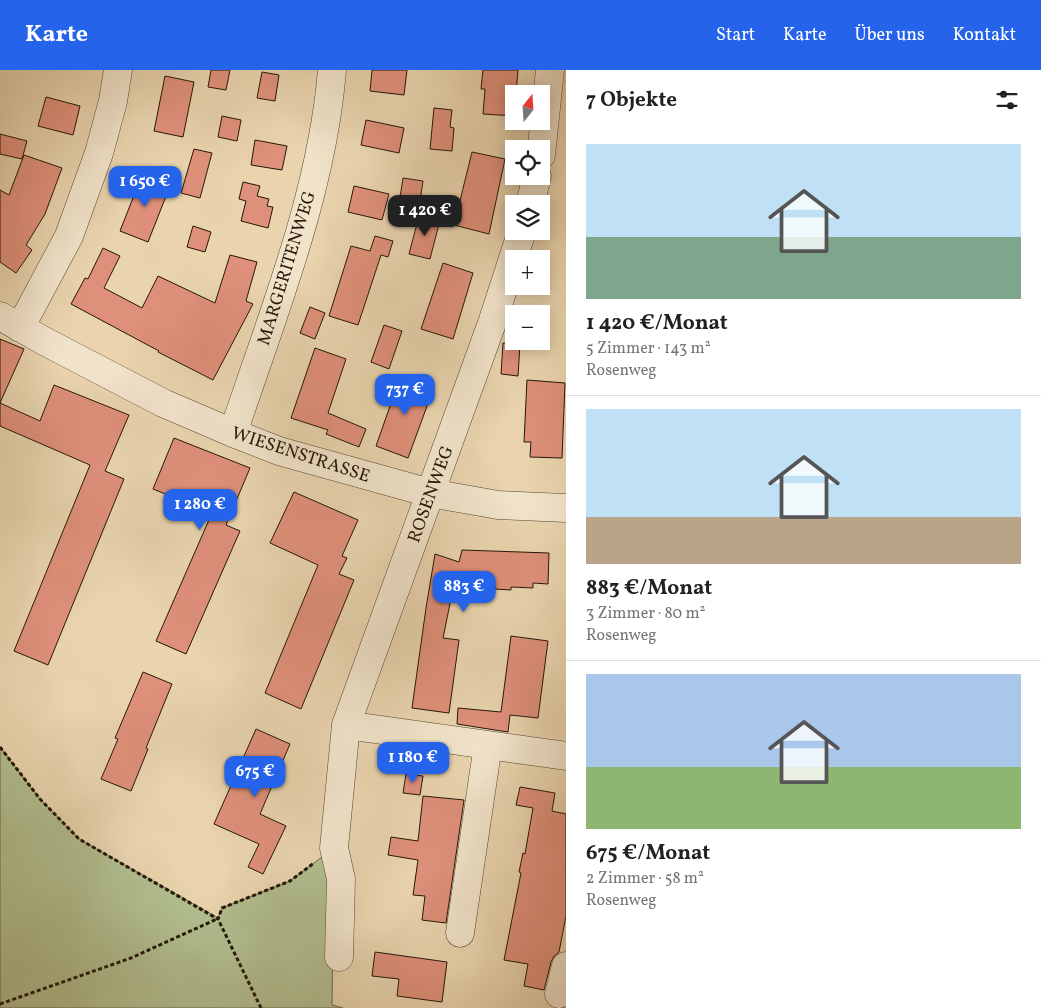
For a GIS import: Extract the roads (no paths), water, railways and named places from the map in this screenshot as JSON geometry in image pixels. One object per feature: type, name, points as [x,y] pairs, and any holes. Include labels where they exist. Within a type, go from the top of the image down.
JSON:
[{"type":"street","points":[[10,322],[69,236],[99,153],[113,101],[118,70]]},
{"type":"street","name":"MARGERITENWEG","points":[[233,433],[302,228],[321,143],[332,70]]},
{"type":"street","points":[[543,140],[550,70]]},
{"type":"street","name":"ROSENWEG","points":[[339,957],[341,879],[334,848],[346,725],[492,323],[519,240]]},
{"type":"street","name":"WIESENSTRASSE","points":[[10,322],[155,399],[279,451],[430,493],[498,505],[566,508]]},
{"type":"street","points":[[346,725],[566,756]]},
{"type":"street","points":[[460,933],[488,745]]},
{"type":"street","points":[[559,994],[566,966]]}]
